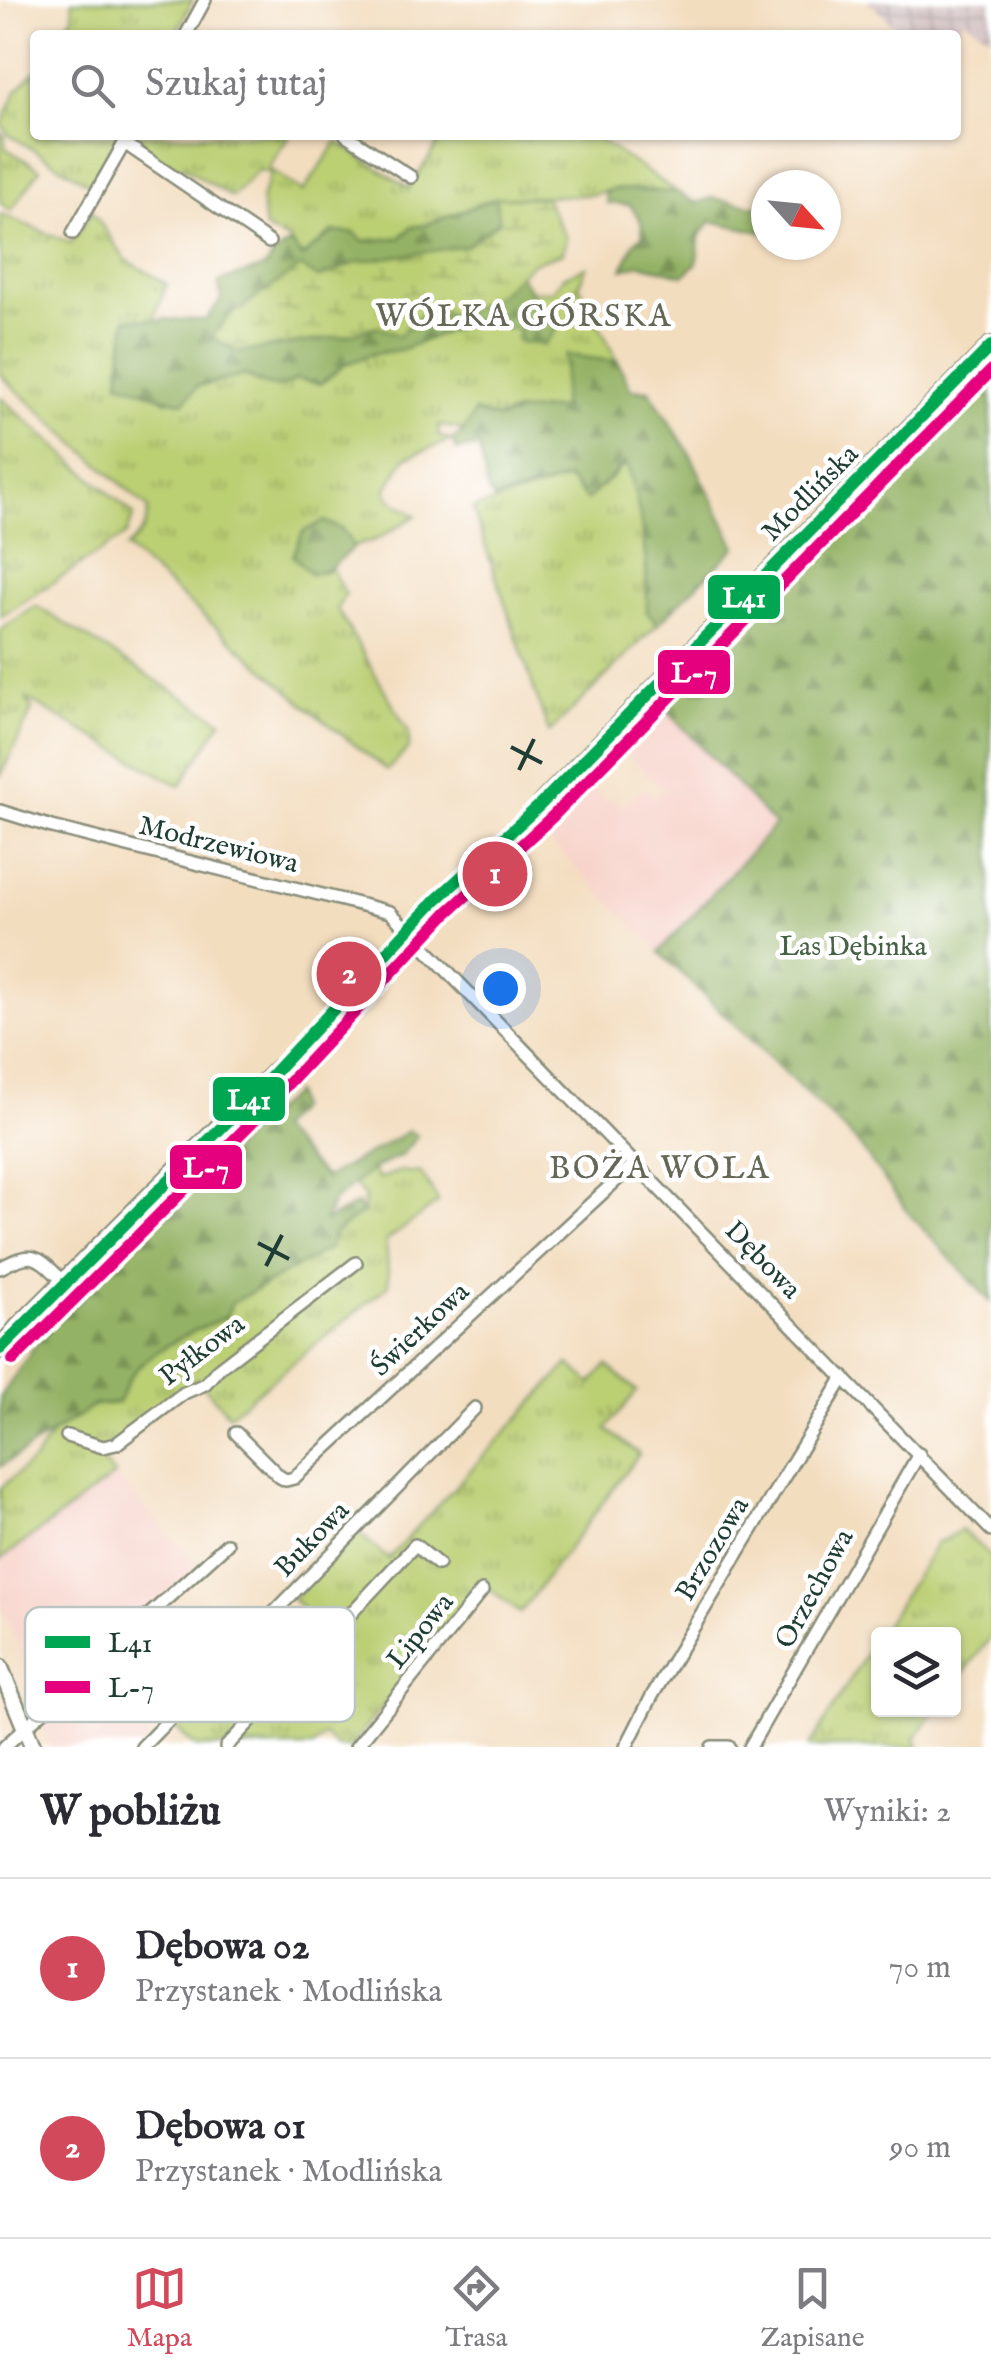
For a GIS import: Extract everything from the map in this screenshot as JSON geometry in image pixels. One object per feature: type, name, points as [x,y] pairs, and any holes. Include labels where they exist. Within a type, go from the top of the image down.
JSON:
[{"type":"main road","name":"Modlińska","points":[[0,1346],[273,1074],[326,1030],[413,934],[499,853],[540,806],[991,346]]},
{"type":"street","points":[[191,30],[205,0]]},
{"type":"street","points":[[73,233],[126,140]]},
{"type":"street","points":[[128,140],[269,242]]},
{"type":"street","points":[[354,140],[411,178]]},
{"type":"street","name":"Modrzewiowa","points":[[0,811],[52,828],[390,912],[413,934]]},
{"type":"street","name":"Dębowa","points":[[413,934],[991,1530]]},
{"type":"street","name":"Świerkowa","points":[[236,1433],[280,1477],[294,1478],[636,1163]]},
{"type":"street","points":[[0,1268],[23,1255],[32,1256],[42,1259],[64,1282]]},
{"type":"street","name":"Pyłkowa","points":[[67,1436],[104,1447],[116,1444],[184,1393],[205,1384],[218,1369],[356,1262]]},
{"type":"street","name":"Brzozowa","points":[[626,1747],[652,1696],[844,1377]]},
{"type":"street","name":"Bukowa","points":[[279,1607],[474,1408]]},
{"type":"street","name":"Orzechowa","points":[[750,1747],[919,1454]]},
{"type":"street","points":[[157,1607],[227,1544]]},
{"type":"street","points":[[355,1609],[415,1545],[438,1564]]},
{"type":"street","name":"Lipowa","points":[[356,1747],[482,1591]]},
{"type":"street","points":[[0,1667],[33,1747]]},
{"type":"street","points":[[4,1747],[31,1722]]},
{"type":"street","name":"Bukowa","points":[[142,1747],[166,1722]]},
{"type":"street","points":[[226,1747],[249,1722]]},
{"type":"street","points":[[712,1747],[729,1747]]},
{"type":"shaded area","points":[[867,0],[991,0],[991,36],[965,20],[956,30],[899,30]]},
{"type":"shaded area","points":[[664,707],[775,825],[659,952],[542,833],[589,785],[606,802],[612,798],[622,806],[644,787],[656,797],[663,789],[623,750]]},
{"type":"shaded area","points":[[115,1475],[197,1565],[151,1607],[25,1607],[25,1664],[0,1603],[0,1560]]},
{"type":"shaded area","points":[[40,1722],[163,1722],[139,1747],[51,1747]]},
{"type":"green space","points":[[72,0],[193,0],[178,30],[63,30],[73,16]]},
{"type":"green space","points":[[30,77],[30,140],[116,140],[90,184],[8,134],[2,124],[16,92]]},
{"type":"green space","points":[[0,132],[5,137],[5,148],[40,169],[11,211],[0,203]]},
{"type":"green space","points":[[139,140],[287,140],[268,168],[303,192],[337,142],[409,188],[441,140],[599,140],[677,192],[614,189],[589,195],[495,198],[412,227],[400,238],[362,241],[333,232],[301,257],[289,240],[265,229],[261,199],[271,173],[258,170],[232,197],[183,167],[168,166],[140,146]]},
{"type":"green space","points":[[614,189],[677,192],[696,203],[712,198],[751,205],[751,230],[711,221],[699,237],[697,263],[684,275],[640,264],[623,269],[634,243],[643,235],[641,221],[630,205],[607,203],[605,193]]},
{"type":"green space","points":[[545,197],[566,238],[563,253],[532,263],[500,293],[458,314],[421,314],[399,336],[378,326],[345,336],[238,352],[212,337],[228,317],[301,267],[318,278],[358,262],[466,246],[500,221],[495,198]]},
{"type":"green space","points":[[495,198],[500,220],[466,246],[358,262],[318,278],[301,268],[228,317],[212,337],[238,352],[345,336],[421,314],[458,314],[500,293],[519,274],[531,291],[530,304],[554,320],[557,329],[544,345],[520,342],[518,329],[507,328],[494,319],[468,323],[400,350],[372,354],[346,364],[320,384],[296,379],[283,386],[271,386],[246,375],[198,386],[184,402],[119,382],[126,319],[206,320],[221,300],[219,282],[266,267],[274,254],[291,243],[302,257],[333,232],[355,233],[362,241],[400,238],[412,227]]},
{"type":"green space","points":[[92,211],[125,259],[167,284],[153,320],[126,319],[119,382],[148,390],[167,401],[198,386],[246,375],[271,386],[283,386],[296,379],[320,384],[345,364],[494,318],[506,328],[518,329],[527,341],[544,345],[554,320],[530,304],[531,291],[553,291],[563,277],[586,267],[579,285],[618,362],[566,355],[562,408],[516,412],[465,430],[439,425],[438,436],[452,440],[405,458],[386,490],[390,499],[416,516],[377,539],[354,547],[342,529],[311,574],[332,569],[345,595],[337,609],[409,732],[409,748],[387,770],[313,712],[126,548],[142,531],[148,508],[0,375],[0,214],[71,243]]},
{"type":"green space","points":[[566,355],[618,362],[631,389],[649,390],[690,454],[736,547],[658,624],[647,612],[643,537],[626,463],[587,500],[568,479],[494,500],[488,490],[479,447],[456,450],[452,440],[465,430],[474,412],[500,419],[516,412],[561,408]]},
{"type":"green space","name":"Las Dębinka","points":[[991,383],[991,1302],[911,1216],[856,1141],[659,952],[775,825],[664,707]]},
{"type":"green space","points":[[0,397],[134,515],[126,535],[0,617]]},
{"type":"green space","points":[[626,463],[643,536],[647,612],[658,624],[549,733],[473,509],[568,479],[610,479]]},
{"type":"green space","points":[[324,521],[342,529],[354,547],[330,568],[311,574],[293,556],[303,532]]},
{"type":"green space","points":[[36,606],[222,721],[180,786],[27,699],[32,710],[0,777],[0,630]]},
{"type":"green space","points":[[294,1093],[297,1108],[278,1129],[325,1178],[409,1131],[417,1136],[401,1156],[372,1169],[332,1202],[325,1221],[357,1204],[362,1213],[333,1234],[330,1248],[232,1303],[226,1317],[150,1357],[132,1374],[118,1403],[95,1405],[0,1467],[0,1398],[37,1342]]},
{"type":"green space","points":[[372,1169],[378,1179],[400,1171],[421,1173],[439,1202],[386,1241],[389,1285],[229,1415],[197,1378],[99,1458],[115,1475],[0,1560],[0,1488],[35,1459],[52,1433],[95,1405],[118,1402],[132,1374],[150,1357],[226,1317],[232,1303],[330,1248],[333,1234],[362,1213],[365,1197],[354,1184]]},
{"type":"green space","points":[[569,1364],[591,1384],[607,1365],[637,1391],[606,1429],[639,1454],[520,1613],[482,1584],[350,1747],[336,1747],[324,1735],[313,1747],[196,1747],[170,1723],[355,1722],[355,1607],[301,1607],[292,1599],[358,1532],[388,1559]]},
{"type":"green space","points":[[961,1530],[991,1556],[991,1637],[961,1676],[961,1627],[883,1627],[936,1544]]},
{"type":"green space","points":[[871,1646],[871,1717],[930,1717],[915,1739],[919,1747],[809,1747]]},
{"type":"transit line","name":"L41","points":[[0,1349],[242,1107],[435,901],[540,805],[991,346]]},
{"type":"transit line","name":"L-7","points":[[13,1360],[255,1119],[447,913],[552,817],[991,371]]},
{"type":"place","name":"Dębowa 02","points":[[495,874]]},
{"type":"place","name":"Dębowa 01","points":[[349,974]]},
{"type":"district","name":"WÓLKA GÓRSKA","points":[[524,315]]},
{"type":"district","name":"BOŻA WOLA","points":[[660,1167]]}]
